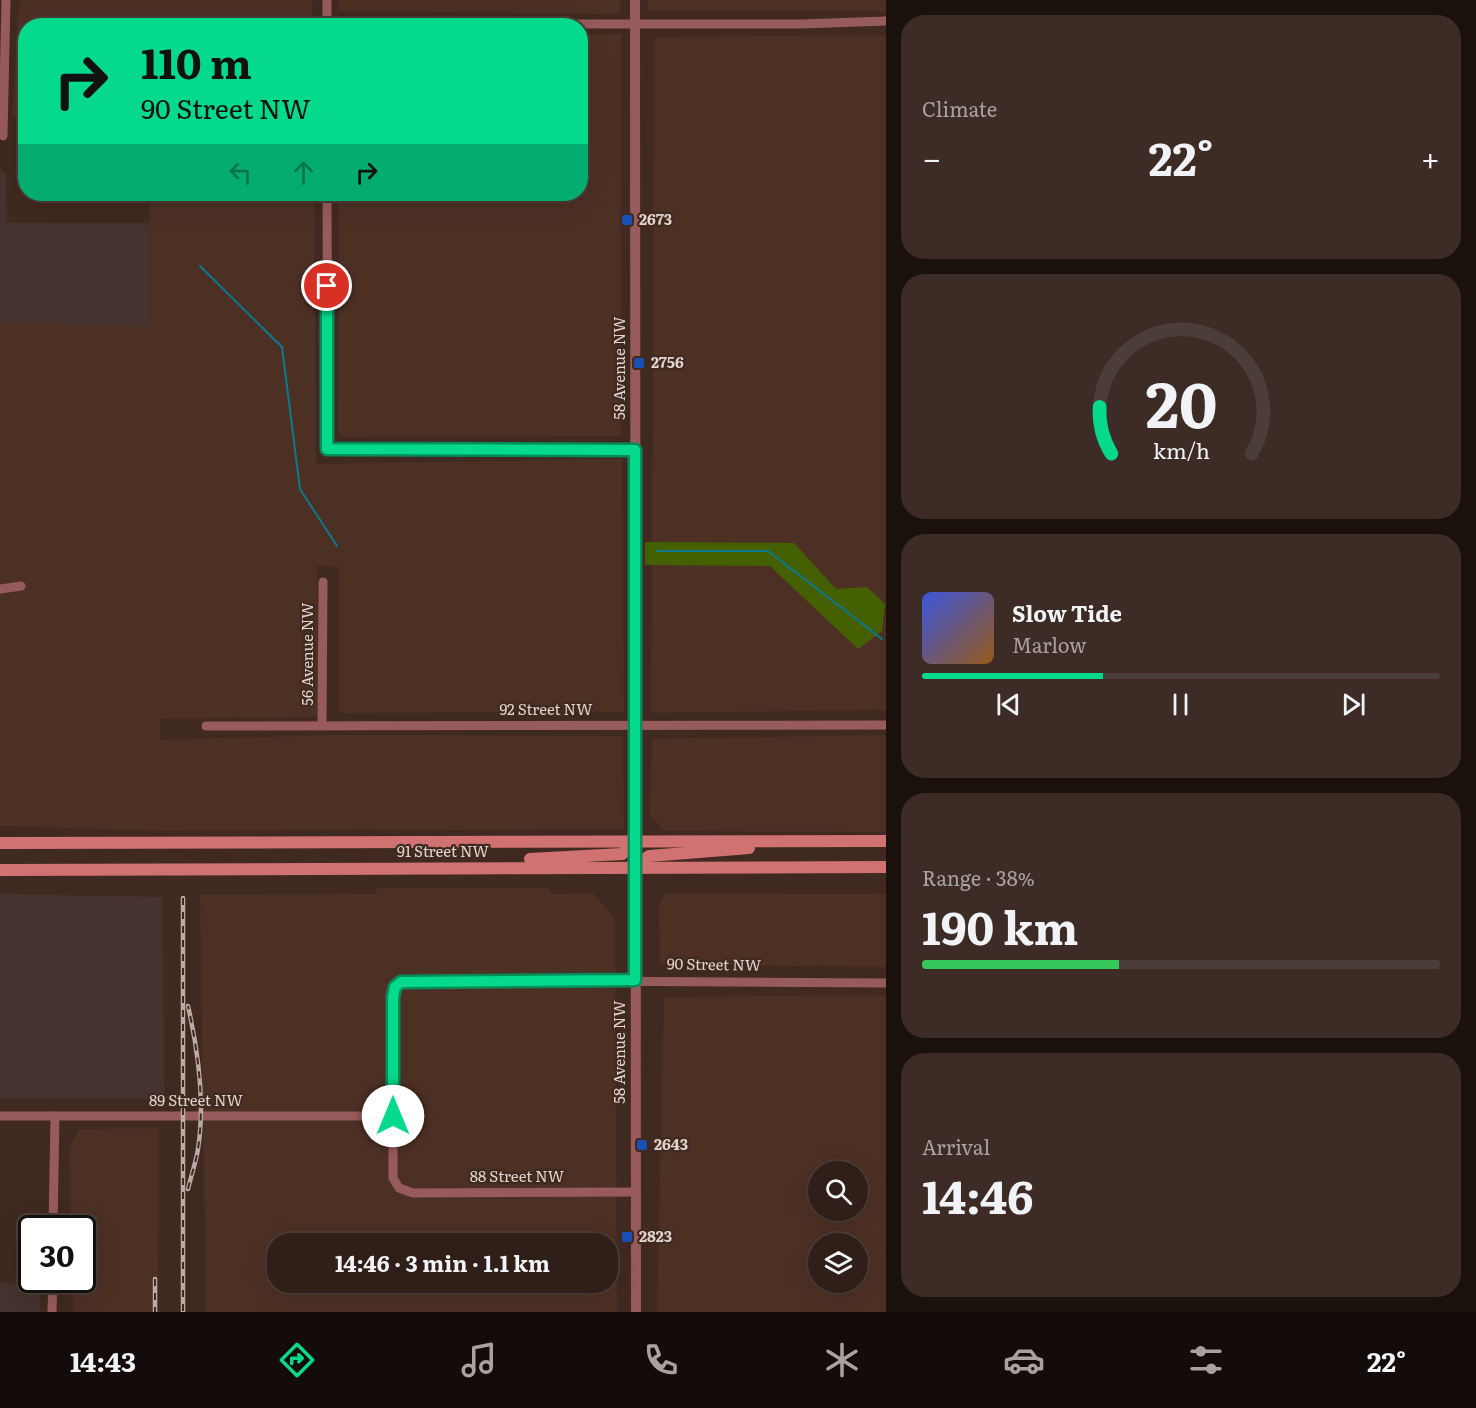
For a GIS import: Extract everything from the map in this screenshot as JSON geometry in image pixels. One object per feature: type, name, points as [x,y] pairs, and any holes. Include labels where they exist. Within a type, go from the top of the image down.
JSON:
[{"type":"main road","name":"91 Street NW","points":[[0,843],[886,841]]},
{"type":"main road","points":[[492,866],[515,860],[622,854],[635,842]]},
{"type":"main road","points":[[635,867],[649,856],[724,851],[790,842]]},
{"type":"main road","name":"91 Street NW","points":[[0,870],[492,866],[886,867]]},
{"type":"street","points":[[3,136],[6,0]]},
{"type":"street","points":[[327,0],[327,18]]},
{"type":"street","name":"58 Avenue NW","points":[[635,0],[636,1312]]},
{"type":"street","points":[[588,24],[886,21]]},
{"type":"street","points":[[327,201],[327,449],[635,450]]},
{"type":"street","name":"56 Avenue NW","points":[[322,726],[323,582]]},
{"type":"street","points":[[0,589],[21,586]]},
{"type":"street","name":"92 Street NW","points":[[206,726],[886,725]]},
{"type":"street","name":"90 Street NW","points":[[393,1116],[393,997],[397,985],[409,980],[886,983]]},
{"type":"street","name":"89 Street NW","points":[[0,1116],[393,1116]]},
{"type":"street","points":[[53,1215],[55,1116]]},
{"type":"street","name":"88 Street NW","points":[[393,1116],[393,1178],[399,1188],[413,1192],[635,1192]]},
{"type":"street","points":[[52,1312],[53,1293]]},
{"type":"shaded area","points":[[22,0],[312,0],[313,18],[18,18],[18,117],[12,117],[18,11]]},
{"type":"shaded area","points":[[338,0],[620,0],[620,14],[338,11]]},
{"type":"shaded area","points":[[648,0],[886,0],[886,11],[648,11]]},
{"type":"shaded area","points":[[588,34],[621,34],[621,436],[344,437],[338,431],[339,201],[588,201]]},
{"type":"shaded area","points":[[886,35],[886,710],[651,713],[655,37]]},
{"type":"shaded area","points":[[0,169],[6,173],[7,223],[150,223],[151,327],[0,323]]},
{"type":"shaded area","points":[[150,201],[314,201],[316,464],[622,459],[624,712],[339,713],[339,567],[317,566],[318,717],[160,719],[160,740],[334,735],[623,736],[624,829],[161,831],[0,826],[0,323],[151,327]]},
{"type":"shaded area","points":[[886,735],[886,832],[664,831],[650,816],[652,739]]},
{"type":"shaded area","points":[[377,888],[549,888],[553,894],[593,893],[615,919],[617,1233],[267,1233],[267,1293],[617,1293],[617,1312],[206,1312],[200,895],[376,894]]},
{"type":"shaded area","points":[[666,893],[886,894],[886,967],[660,964],[659,905]]},
{"type":"shaded area","points":[[0,894],[163,897],[164,1099],[0,1098]]},
{"type":"shaded area","points":[[886,995],[886,1312],[657,1312],[664,997]]},
{"type":"shaded area","points":[[159,1128],[158,1310],[165,1312],[73,1312],[72,1293],[96,1293],[96,1215],[71,1215],[70,1148],[79,1129]]},
{"type":"shaded area","points":[[0,1283],[18,1283],[18,1293],[40,1293],[40,1312],[0,1312]]},
{"type":"green space","points":[[645,542],[794,543],[836,589],[867,587],[885,604],[882,631],[858,649],[770,566],[645,565]]},
{"type":"waterway","points":[[200,266],[282,347],[300,489],[337,546]]},
{"type":"waterway","points":[[657,551],[768,551],[882,639]]},
{"type":"railway","points":[[183,898],[183,1312]]},
{"type":"railway","points":[[188,1006],[195,1041],[201,1114],[198,1149],[188,1189]]},
{"type":"railway","points":[[155,1279],[155,1312]]},
{"type":"place","name":"2673","points":[[627,220]]},
{"type":"place","name":"2756","points":[[639,363]]},
{"type":"place","name":"2643","points":[[642,1145]]},
{"type":"place","name":"2823","points":[[627,1237]]},
{"type":"route","points":[[327,286],[327,449],[635,450],[635,980],[409,980],[401,982],[395,987],[393,997],[393,1116]]}]
